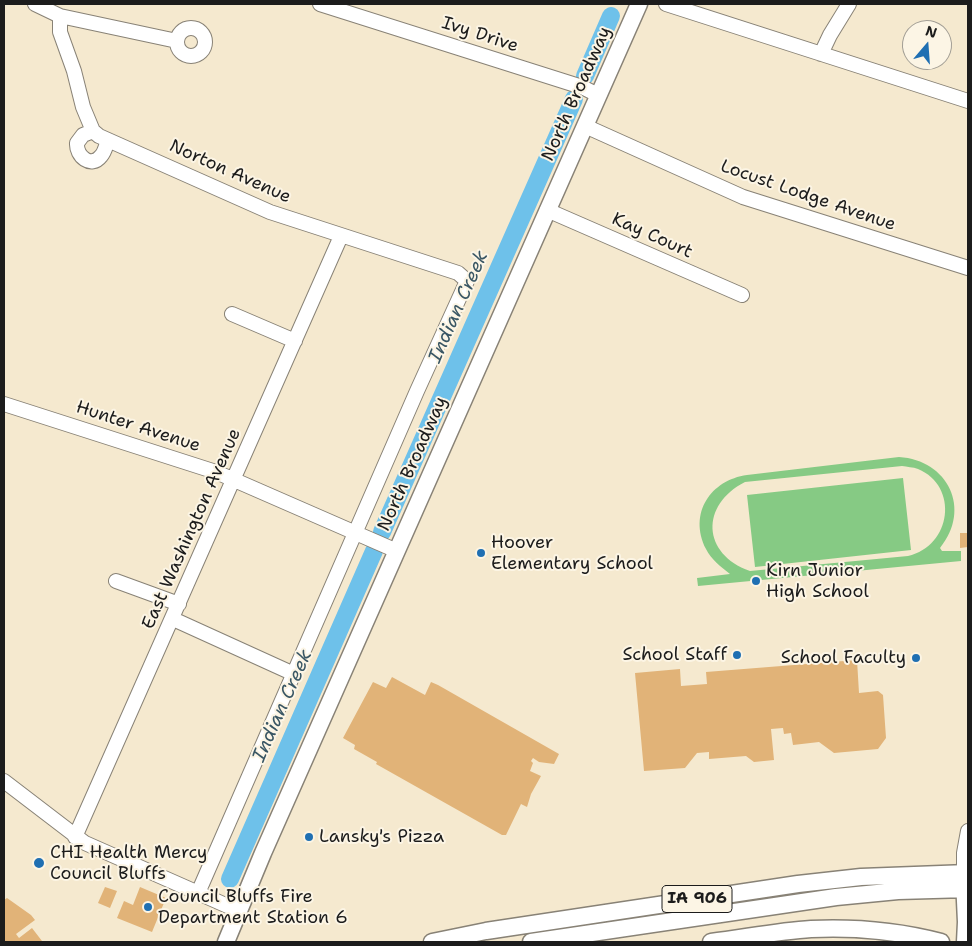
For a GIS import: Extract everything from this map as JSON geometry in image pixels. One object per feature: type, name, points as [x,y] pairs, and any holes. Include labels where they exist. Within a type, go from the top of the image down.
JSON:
[{"type":"main road","name":"North Broadway","points":[[226,942],[585,126],[636,4]]},
{"type":"main road","name":"IA 906","points":[[432,942],[798,884],[861,877],[966,881]]},
{"type":"main road","name":"IA 906","points":[[531,942],[836,897],[898,891],[966,881]]},
{"type":"main road","points":[[965,942],[966,881]]},
{"type":"main road","points":[[711,942],[787,932],[845,928],[894,932],[941,942]]},
{"type":"street","points":[[35,4],[60,16],[177,41]]},
{"type":"street","name":"Ivy Drive","points":[[320,4],[578,86],[598,95]]},
{"type":"street","points":[[666,4],[968,101]]},
{"type":"street","points":[[821,54],[849,4]]},
{"type":"street","points":[[60,16],[60,32],[74,71],[83,106],[93,131],[83,135],[77,143],[78,153],[81,158],[86,160],[96,160],[101,156],[108,140]]},
{"type":"street","name":"Locust Lodge Avenue","points":[[585,126],[743,197],[968,268]]},
{"type":"street","name":"Norton Avenue","points":[[93,131],[108,140],[270,212],[458,273],[467,281]]},
{"type":"street","name":"Kay Court","points":[[547,210],[742,295]]},
{"type":"street","name":"East Washington Avenue","points":[[75,837],[341,236]]},
{"type":"street","name":"North Broadway","points":[[198,893],[467,281]]},
{"type":"street","points":[[232,314],[295,341]]},
{"type":"street","name":"Hunter Avenue","points":[[4,404],[204,468],[397,551]]},
{"type":"street","points":[[116,581],[179,604]]},
{"type":"street","points":[[173,619],[294,674]]},
{"type":"street","points":[[4,782],[75,837],[94,848],[239,911]]},
{"type":"street","points":[[966,881],[964,853],[968,831]]},
{"type":"green space","points":[[899,457],[916,460],[931,467],[942,477],[950,489],[954,503],[954,518],[949,533],[940,548],[942,551],[961,551],[961,561],[698,586],[697,578],[730,574],[711,556],[701,536],[700,523],[706,500],[713,491],[723,484],[734,478]],"holes":[[[902,466],[918,469],[931,477],[940,488],[944,501],[945,515],[941,529],[934,541],[923,550],[908,556],[750,571],[734,563],[723,553],[715,541],[713,529],[714,516],[720,503],[730,492],[745,482]]]},
{"type":"green space","points":[[903,478],[911,550],[755,567],[747,495]]},
{"type":"building","points":[[960,533],[968,533],[968,547],[960,548]]},
{"type":"building","points":[[857,660],[859,693],[878,691],[883,695],[886,738],[878,749],[834,753],[819,742],[793,745],[791,733],[784,734],[783,728],[771,729],[774,760],[754,762],[746,756],[709,759],[709,752],[697,753],[685,768],[644,771],[635,673],[680,669],[681,686],[707,684],[706,672]]},
{"type":"building","points":[[392,677],[425,695],[431,682],[438,685],[559,754],[554,764],[539,762],[533,758],[531,761],[533,763],[530,771],[541,776],[531,794],[527,807],[521,804],[506,835],[502,835],[376,764],[377,762],[354,749],[355,745],[343,738],[373,682],[386,688]]},
{"type":"building","points":[[105,887],[117,891],[110,908],[98,903]]},
{"type":"building","points":[[140,887],[166,898],[152,932],[117,918],[124,901],[133,905]]},
{"type":"building","points":[[7,898],[35,920],[16,934],[19,938],[32,928],[42,941],[4,942],[4,900]]},
{"type":"waterway","name":"Indian Creek","points":[[585,76],[611,16]]},
{"type":"waterway","name":"Indian Creek","points":[[382,532],[574,99]]},
{"type":"waterway","name":"Indian Creek","points":[[230,879],[374,551]]},
{"type":"place","name":"Hoover Elementary School","points":[[481,553]]},
{"type":"place","name":"Kirn Junior High School","points":[[756,581]]},
{"type":"place","name":"School Staff","points":[[737,655]]},
{"type":"place","name":"School Faculty","points":[[916,658]]},
{"type":"place","name":"Lansky's Pizza","points":[[309,837]]},
{"type":"place","name":"CHI Health Mercy Council Bluffs","points":[[39,863]]},
{"type":"place","name":"Council Bluffs Fire Department Station 6","points":[[148,907]]}]
